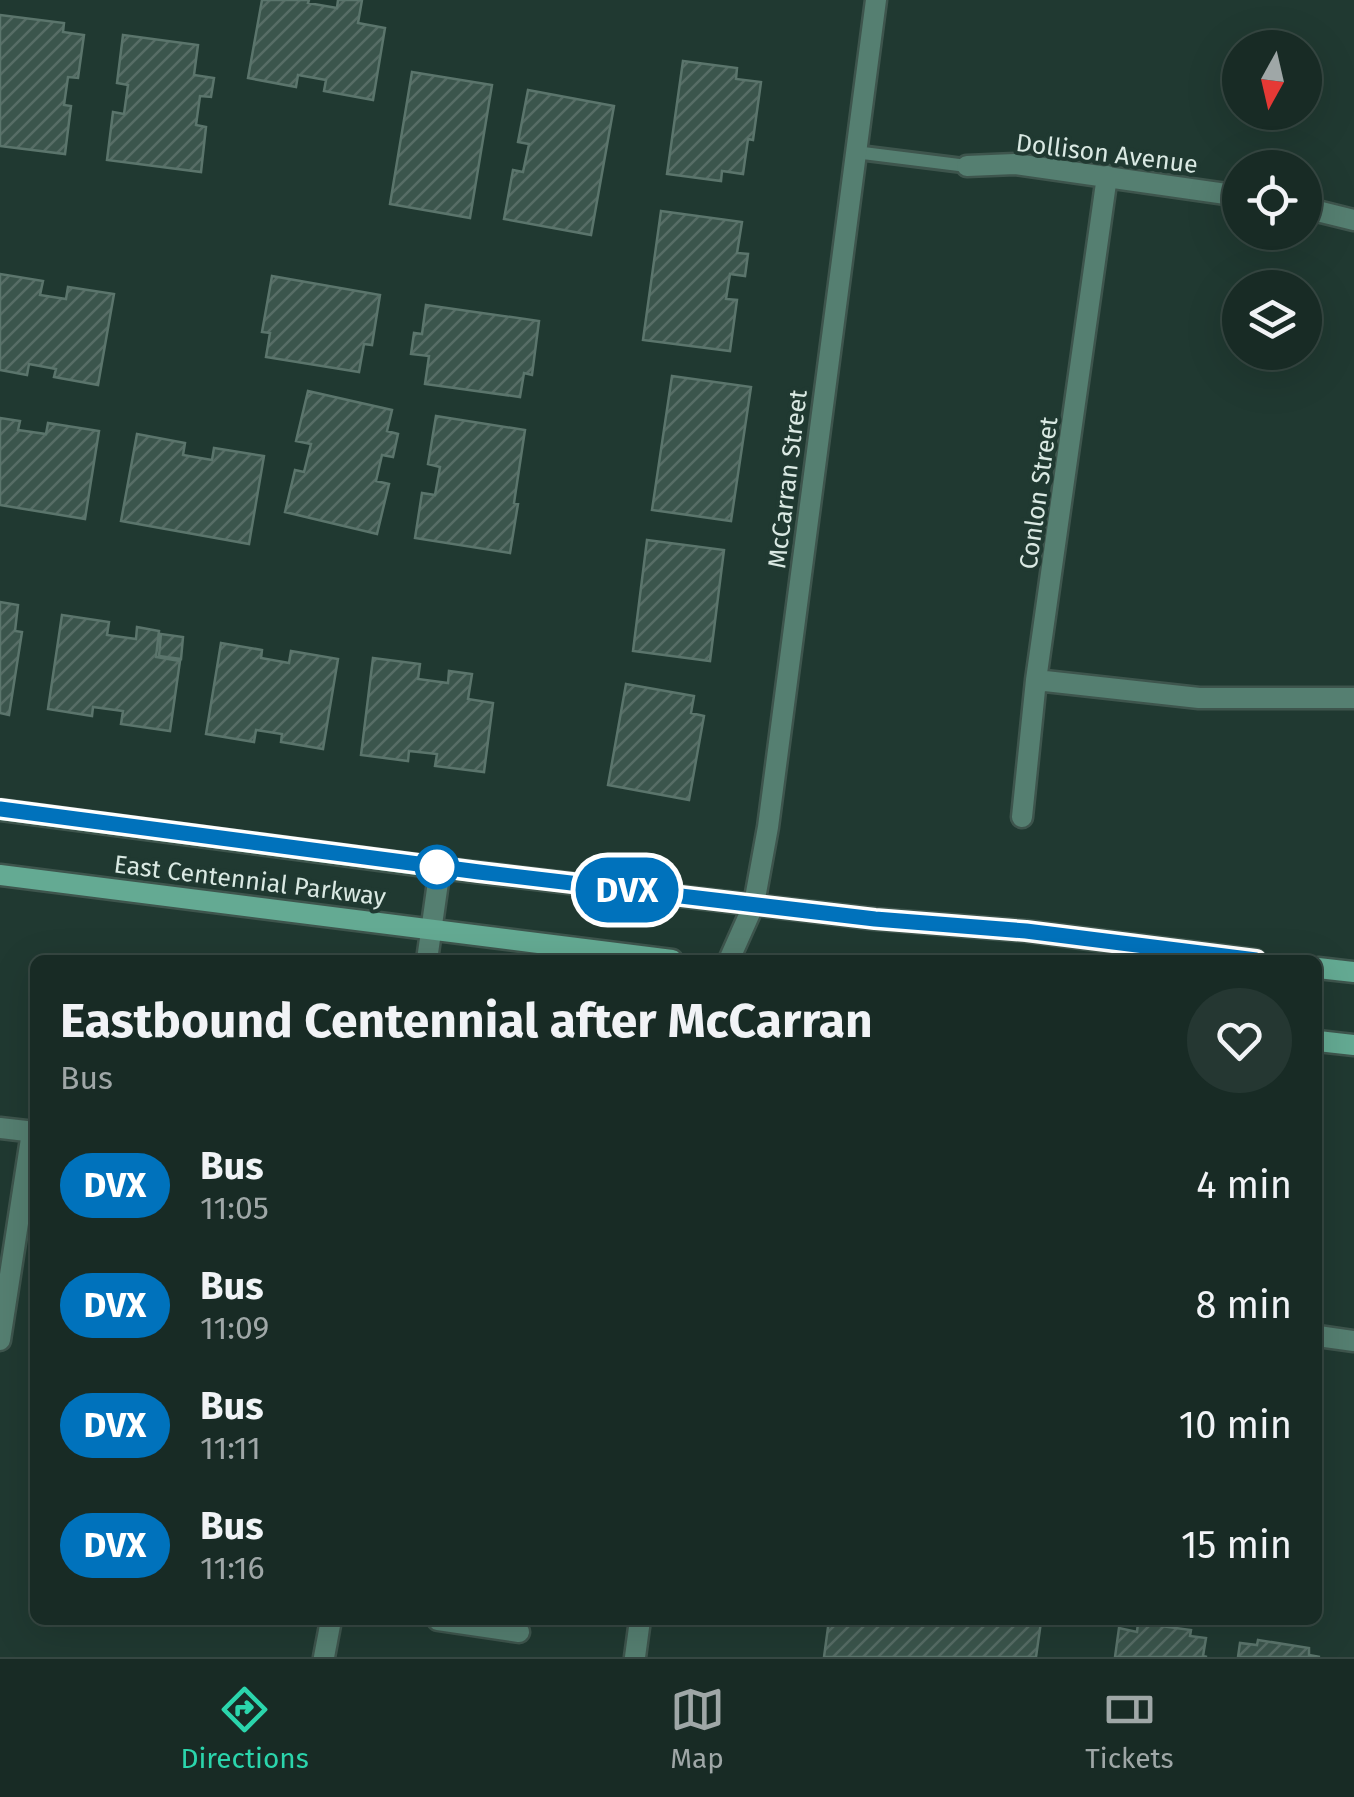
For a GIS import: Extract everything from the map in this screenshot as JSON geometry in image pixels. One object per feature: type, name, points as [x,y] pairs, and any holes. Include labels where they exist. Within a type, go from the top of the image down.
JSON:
[{"type":"main road","name":"East Centennial Parkway","points":[[0,810],[440,868],[1216,955]]},
{"type":"main road","name":"East Centennial Parkway","points":[[0,874],[634,955]]},
{"type":"main road","points":[[1322,968],[1354,972]]},
{"type":"main road","points":[[1322,1041],[1354,1045]]},
{"type":"street","name":"McCarran Street","points":[[731,955],[754,904],[768,827],[876,0]]},
{"type":"street","name":"Dollison Avenue","points":[[967,166],[1015,164],[1222,193]]},
{"type":"street","name":"Conlon Street","points":[[1022,817],[1036,680],[1107,176]]},
{"type":"street","points":[[1322,212],[1354,220]]},
{"type":"street","points":[[1036,680],[1198,698],[1354,698]]},
{"type":"street","points":[[428,955],[440,868]]},
{"type":"street","points":[[0,1128],[30,1132]]},
{"type":"street","points":[[0,1340],[30,1156]]},
{"type":"street","points":[[1322,1337],[1354,1341]]},
{"type":"street","points":[[324,1657],[330,1625]]},
{"type":"street","points":[[472,1625],[520,1632]]},
{"type":"street","points":[[635,1657],[639,1625]]},
{"type":"lane","points":[[855,152],[967,166]]},
{"type":"building","points":[[262,0],[309,0],[308,3],[337,8],[338,0],[362,0],[358,23],[385,28],[373,100],[324,91],[326,80],[298,75],[296,87],[248,78]]},
{"type":"building","points":[[0,15],[64,23],[63,32],[84,35],[78,78],[68,77],[64,105],[71,106],[65,154],[0,146]]},
{"type":"building","points":[[123,35],[198,45],[194,75],[214,78],[211,97],[200,96],[196,125],[206,127],[201,172],[107,160],[113,112],[124,114],[128,85],[117,83]]},
{"type":"building","points":[[683,61],[737,68],[736,79],[761,82],[753,140],[748,139],[743,174],[722,171],[721,181],[667,174]]},
{"type":"building","points":[[412,72],[492,85],[470,218],[390,204]]},
{"type":"building","points":[[528,90],[614,106],[591,235],[504,219],[513,170],[523,172],[529,144],[518,142]]},
{"type":"building","points":[[661,211],[742,222],[737,253],[748,254],[745,276],[730,274],[726,299],[737,300],[730,351],[643,340]]},
{"type":"building","points":[[0,274],[43,281],[40,295],[66,299],[68,287],[114,294],[98,385],[54,377],[56,369],[29,364],[27,375],[0,370]]},
{"type":"building","points":[[272,276],[380,295],[372,345],[364,344],[359,372],[266,357],[270,333],[262,332]]},
{"type":"building","points":[[426,305],[539,321],[532,375],[524,373],[520,397],[425,384],[429,356],[411,354],[414,333],[422,334]]},
{"type":"building","points":[[672,376],[751,387],[731,521],[652,510]]},
{"type":"building","points":[[308,391],[392,410],[387,431],[398,434],[393,457],[382,455],[376,481],[389,484],[377,534],[285,512],[295,470],[304,472],[311,444],[296,441]]},
{"type":"building","points":[[436,416],[525,430],[510,553],[415,538],[422,493],[435,495],[440,467],[428,464]]},
{"type":"building","points":[[0,418],[20,421],[18,430],[46,434],[48,423],[99,431],[85,519],[0,505]]},
{"type":"building","points":[[137,434],[185,443],[183,455],[212,460],[214,448],[264,456],[249,544],[121,521]]},
{"type":"building","points":[[647,540],[724,550],[710,661],[633,651]]},
{"type":"building","points":[[0,602],[18,605],[15,631],[22,632],[9,715],[0,713]]},
{"type":"building","points":[[62,615],[109,622],[107,635],[136,639],[137,627],[159,631],[156,657],[180,661],[170,731],[121,724],[123,711],[93,707],[92,716],[48,709]]},
{"type":"building","points":[[161,634],[183,637],[181,659],[159,656]]},
{"type":"building","points":[[221,643],[262,650],[261,658],[289,663],[291,651],[338,659],[323,749],[281,742],[282,734],[256,730],[254,742],[206,734]]},
{"type":"building","points":[[373,658],[420,664],[418,679],[448,683],[449,671],[472,674],[468,699],[493,703],[484,772],[435,766],[437,754],[409,751],[408,761],[361,755]]},
{"type":"building","points":[[626,684],[694,696],[691,713],[704,716],[689,800],[608,785]]},
{"type":"building","points":[[828,1625],[1041,1625],[1036,1657],[824,1657]]},
{"type":"building","points":[[1138,1625],[1191,1630],[1190,1636],[1206,1638],[1203,1656],[1207,1657],[1115,1657],[1119,1628],[1137,1632]]},
{"type":"building","points":[[1258,1640],[1309,1648],[1309,1655],[1320,1657],[1238,1657],[1240,1643],[1257,1645]]},
{"type":"bus line","name":"DVX","points":[[0,809],[479,872],[1216,955]]}]
